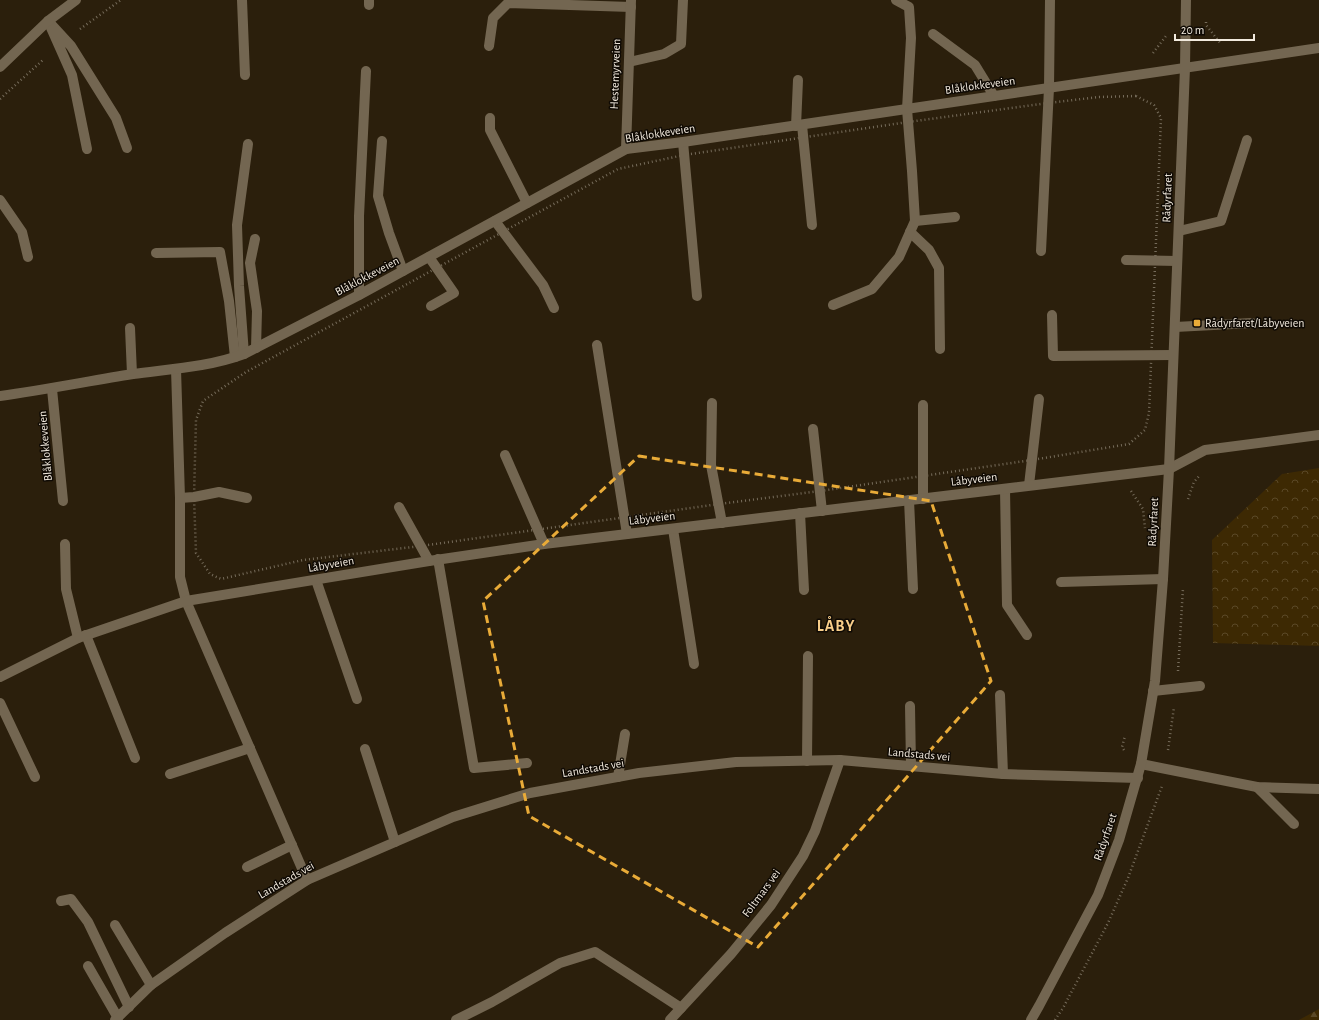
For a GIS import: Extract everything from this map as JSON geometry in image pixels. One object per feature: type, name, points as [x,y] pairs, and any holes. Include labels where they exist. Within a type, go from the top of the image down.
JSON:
[{"type":"street","points":[[0,67],[48,21],[76,0]]},
{"type":"street","points":[[242,0],[244,75]]},
{"type":"street","points":[[629,62],[664,54],[681,44],[683,0]]},
{"type":"street","points":[[833,305],[872,289],[899,257],[914,221],[907,109],[911,38],[909,4],[896,0]]},
{"type":"street","points":[[1041,251],[1049,88],[1050,0]]},
{"type":"street","name":"Rådyrfaret","points":[[1031,1020],[1098,895],[1119,840],[1138,778],[1155,681],[1163,579],[1169,468],[1185,68],[1186,0]]},
{"type":"street","points":[[489,46],[493,18],[508,3],[631,3]]},
{"type":"street","name":"Hestemyrveien","points":[[626,149],[631,3]]},
{"type":"street","points":[[48,21],[71,46],[116,118],[127,148]]},
{"type":"street","points":[[48,21],[72,75],[87,149]]},
{"type":"street","points":[[933,34],[975,64],[994,96]]},
{"type":"street","name":"Blåklokkeveien","points":[[0,396],[52,389],[132,374],[176,369],[240,355],[359,295],[626,149],[684,142],[1319,48]]},
{"type":"street","points":[[359,295],[359,216],[366,71]]},
{"type":"street","points":[[798,80],[799,125],[804,137],[812,225]]},
{"type":"street","points":[[490,118],[490,130],[527,204]]},
{"type":"street","points":[[1179,231],[1221,221],[1247,140]]},
{"type":"street","points":[[382,141],[378,196],[389,233],[403,271]]},
{"type":"street","points":[[684,142],[697,296]]},
{"type":"street","points":[[240,355],[237,225],[248,144]]},
{"type":"street","points":[[0,200],[22,232],[28,257]]},
{"type":"street","points":[[914,221],[955,217]]},
{"type":"street","points":[[495,221],[543,285],[554,308]]},
{"type":"street","points":[[910,232],[929,250],[939,268],[940,349]]},
{"type":"street","points":[[255,239],[250,263],[257,311],[256,348]]},
{"type":"street","points":[[156,253],[220,252],[240,355]]},
{"type":"street","points":[[429,257],[454,293],[431,306]]},
{"type":"street","points":[[1126,260],[1177,261]]},
{"type":"street","points":[[1052,315],[1052,356],[1173,355]]},
{"type":"street","points":[[1175,327],[1252,323]]},
{"type":"street","points":[[130,328],[132,374]]},
{"type":"street","points":[[597,345],[627,534]]},
{"type":"street","points":[[176,369],[180,498],[180,577],[186,602],[307,880]]},
{"type":"street","name":"Blåklokkeveien","points":[[52,389],[63,501]]},
{"type":"street","points":[[1029,486],[1039,399]]},
{"type":"street","points":[[712,403],[711,465],[722,523]]},
{"type":"street","points":[[924,405],[924,499]]},
{"type":"street","points":[[813,429],[822,511]]},
{"type":"street","name":"Låbyveien","points":[[0,676],[82,636],[186,602],[433,560],[544,544],[1169,468],[1205,450],[1319,436]]},
{"type":"street","points":[[505,455],[544,544]]},
{"type":"street","points":[[1005,489],[1007,605],[1027,635]]},
{"type":"street","points":[[180,498],[219,492],[247,498]]},
{"type":"street","points":[[909,500],[913,589]]},
{"type":"street","points":[[399,507],[421,546],[433,560],[474,768],[528,763]]},
{"type":"street","points":[[800,513],[804,590]]},
{"type":"street","points":[[673,529],[694,664]]},
{"type":"street","points":[[65,544],[66,589],[82,636],[136,758]]},
{"type":"street","points":[[1061,582],[1163,579]]},
{"type":"street","points":[[316,580],[357,699]]},
{"type":"street","points":[[807,760],[808,656]]},
{"type":"street","points":[[1153,691],[1200,686]]},
{"type":"street","points":[[1000,696],[1003,774]]},
{"type":"street","points":[[0,703],[35,777]]},
{"type":"street","points":[[910,706],[911,766]]},
{"type":"street","points":[[618,777],[625,734]]},
{"type":"street","points":[[170,774],[250,748]]},
{"type":"street","points":[[365,749],[395,842]]},
{"type":"street","name":"Landstads vei","points":[[116,1019],[150,985],[225,933],[307,880],[453,817],[530,793],[639,773],[736,762],[807,760],[840,760],[1003,774],[1138,778]]},
{"type":"street","name":"Foltmars vei","points":[[670,1020],[731,954],[771,905],[803,856],[815,830],[840,760]]},
{"type":"street","points":[[1141,764],[1257,787],[1319,789]]},
{"type":"street","points":[[1257,787],[1294,824]]},
{"type":"street","points":[[247,867],[292,845]]},
{"type":"street","points":[[61,901],[71,899],[88,922],[128,1007]]},
{"type":"street","points":[[115,925],[150,985]]},
{"type":"street","points":[[456,1020],[492,1002],[560,963],[595,952],[681,1008]]},
{"type":"street","points":[[88,966],[116,1019]]},
{"type":"path","points":[[1206,19],[1206,25],[1233,61]]},
{"type":"path","points":[[1145,74],[1153,53],[1166,36],[1167,29]]},
{"type":"path","points":[[1136,96],[1154,105],[1161,118],[1149,413],[1145,430],[1129,444],[1032,460],[820,491],[421,546],[303,560],[221,578],[210,574],[196,553],[194,497],[196,420],[203,401],[246,372],[618,169],[684,155],[1048,103],[1099,97],[1136,96]]},
{"type":"highlighted area","points":[[639,456],[931,501],[991,681],[758,947],[529,816],[483,601]]},
{"type":"green space","points":[[1319,468],[1319,646],[1213,643],[1212,540],[1282,474]]},
{"type":"green space","points":[[1319,1009],[1319,1020],[1299,1020]]},
{"type":"place","name":"Rådyrfaret/Låbyveien","points":[[1197,323]]},
{"type":"district","name":"LÅBY","points":[[836,626]]}]
